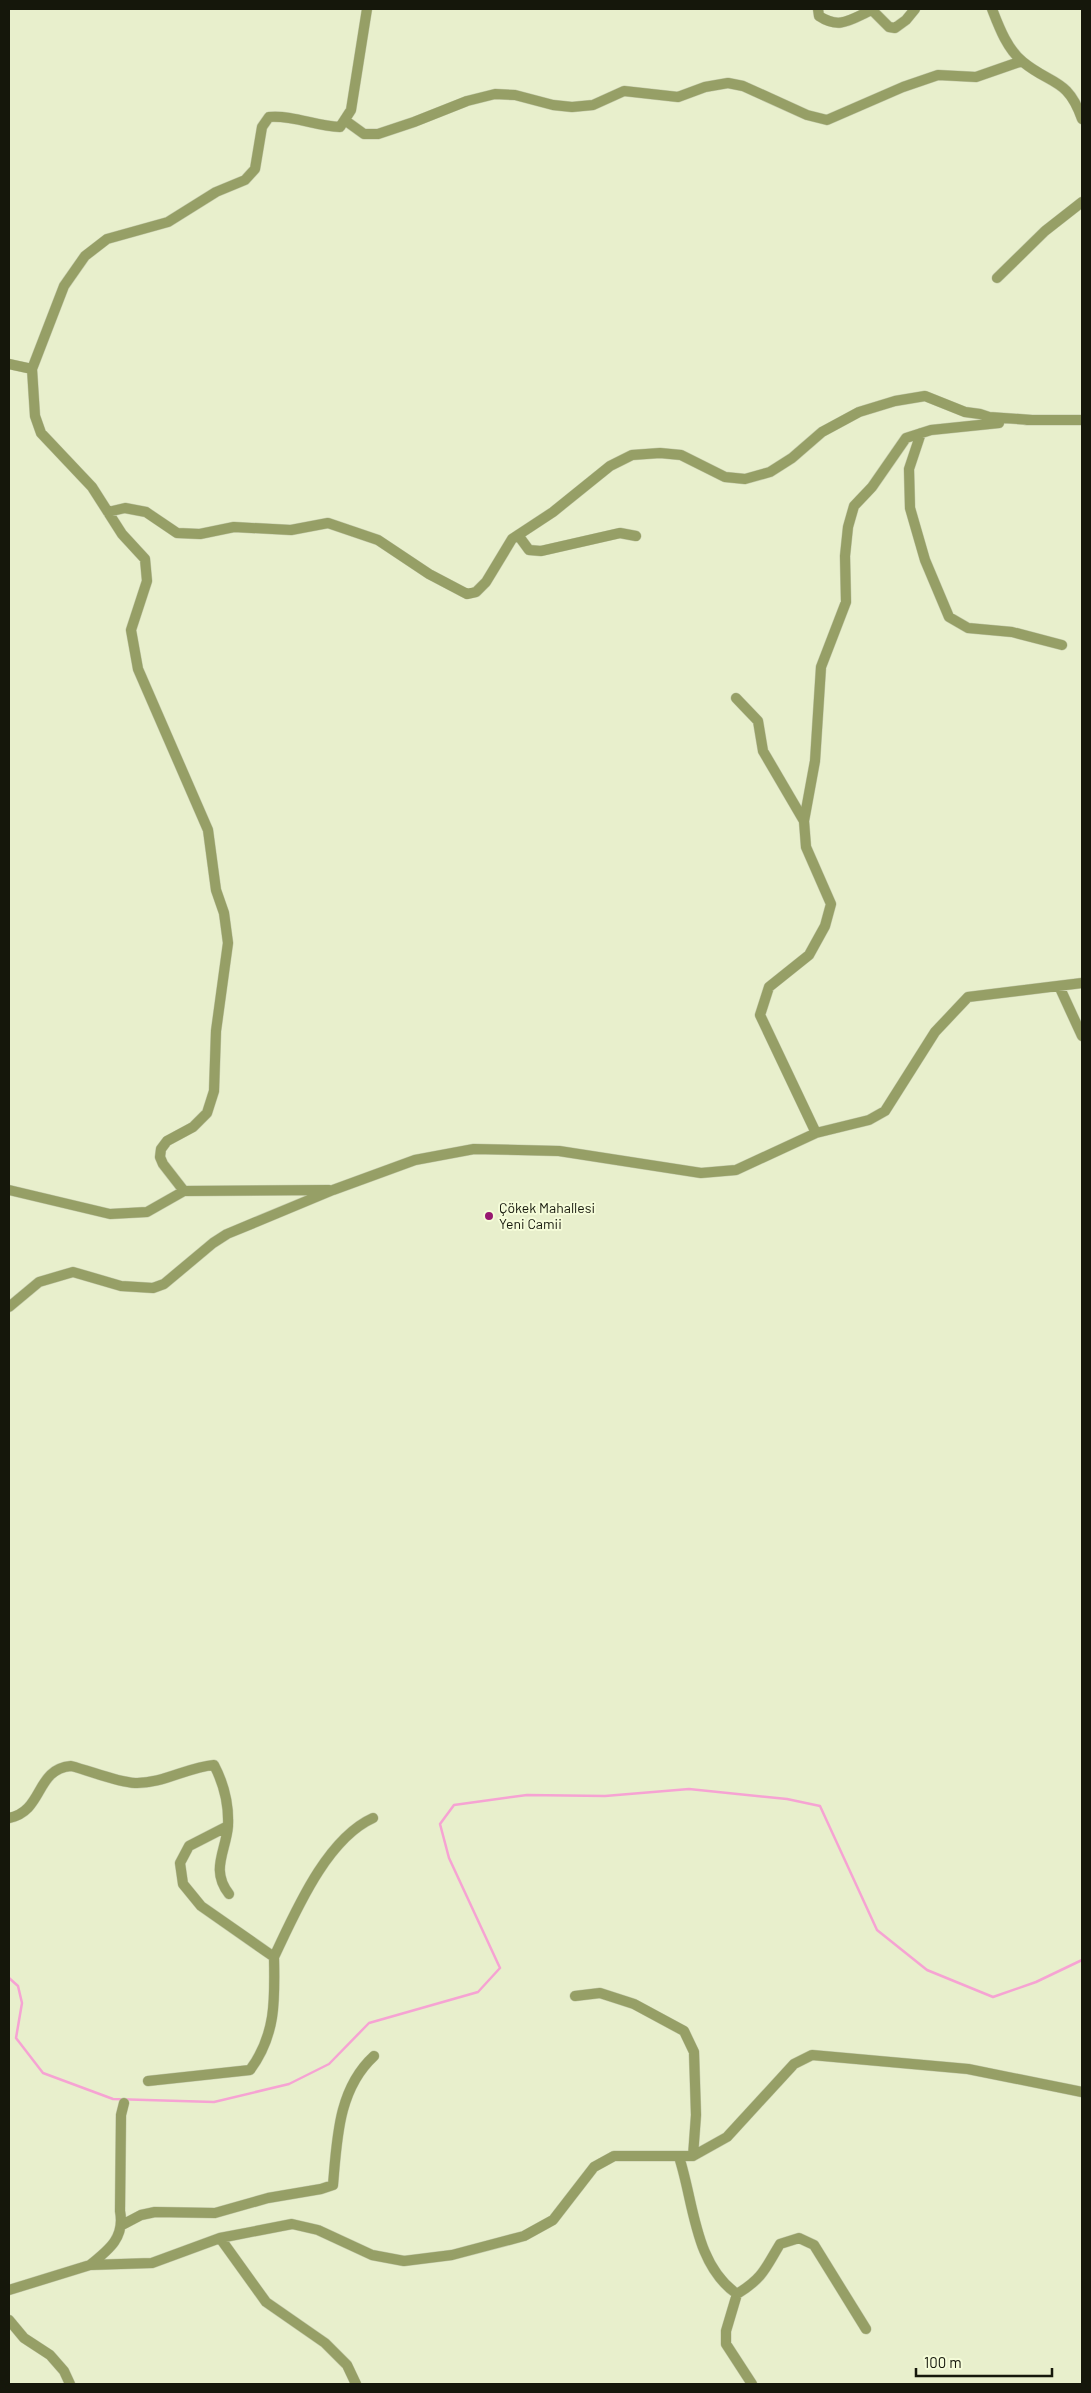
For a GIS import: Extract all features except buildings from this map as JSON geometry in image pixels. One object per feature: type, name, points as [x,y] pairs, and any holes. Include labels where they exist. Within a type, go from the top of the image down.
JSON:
[{"type":"street","points":[[184,1191],[163,1164],[160,1157],[161,1149],[167,1141],[193,1127],[207,1113],[214,1091],[216,1031],[228,943],[224,913],[216,890],[211,864],[208,830],[138,670],[131,630],[147,581],[145,559],[122,534],[92,486],[41,433],[35,416],[32,370],[64,286],[85,256],[107,239],[168,222],[216,192],[245,180],[254,169],[262,126],[269,117],[286,116],[331,127],[340,127],[346,121],[351,110],[367,9]]},
{"type":"street","points":[[818,9],[819,16],[833,24],[844,22],[872,10],[889,27],[895,28],[906,20],[915,9]]},
{"type":"street","points":[[992,9],[1004,38],[1022,61],[1067,90],[1079,102],[1082,119]]},
{"type":"street","points":[[346,121],[364,134],[378,134],[467,101],[495,94],[515,95],[553,106],[572,107],[593,105],[624,91],[678,97],[705,87],[728,83],[743,86],[807,115],[828,120],[903,87],[938,75],[976,77],[1022,61]]},
{"type":"street","points":[[997,278],[1045,231],[1082,202]]},
{"type":"street","points":[[9,364],[32,370]]},
{"type":"street","points":[[108,512],[125,508],[146,512],[177,533],[200,534],[234,527],[290,530],[328,522],[378,540],[429,574],[466,594],[476,592],[486,582],[503,552],[518,535],[553,512],[610,466],[632,455],[660,453],[681,455],[725,476],[745,479],[770,472],[792,458],[822,432],[859,412],[895,401],[925,396],[965,412],[989,417],[1032,420],[1082,420]]},
{"type":"street","points":[[816,1134],[760,1015],[769,987],[809,955],[825,926],[831,904],[806,847],[804,822],[815,762],[821,667],[846,602],[845,556],[848,527],[854,506],[872,487],[906,438],[931,430],[1032,420]]},
{"type":"street","points":[[921,433],[909,469],[910,508],[925,560],[949,617],[968,628],[1012,632],[1062,645]]},
{"type":"street","points":[[518,535],[529,550],[540,551],[620,533],[636,536]]},
{"type":"street","points":[[736,698],[758,721],[763,752],[804,822]]},
{"type":"street","points":[[9,1307],[39,1282],[73,1272],[121,1286],[153,1288],[159,1286],[227,1234],[333,1190],[415,1160],[474,1150],[559,1151],[701,1173],[736,1170],[816,1134],[869,1120],[885,1111],[935,1032],[968,997],[1012,990],[1082,983]]},
{"type":"street","points":[[1059,986],[1082,1036]]},
{"type":"street","points":[[9,1190],[110,1214],[147,1212],[184,1191],[333,1190]]},
{"type":"street","points":[[9,1818],[20,1816],[29,1809],[44,1783],[54,1771],[62,1767],[72,1766],[135,1783],[159,1780],[188,1770],[214,1765],[224,1783],[228,1826],[219,1864],[222,1885],[229,1894]]},
{"type":"street","points":[[148,2081],[250,2070],[262,2054],[272,2027],[274,1957],[318,1871],[360,1824],[373,1818]]},
{"type":"street","points":[[228,1826],[189,1846],[180,1863],[183,1884],[200,1906],[274,1957]]},
{"type":"street","points":[[575,1996],[600,1993],[634,2004],[684,2031],[694,2052],[696,2115],[693,2156]]},
{"type":"street","points":[[9,2290],[90,2264],[152,2263],[220,2238],[292,2224],[318,2230],[372,2255],[404,2261],[452,2255],[524,2236],[553,2220],[594,2167],[614,2156],[649,2154],[679,2157],[693,2156],[727,2137],[794,2064],[812,2055],[968,2069],[1082,2092]]},
{"type":"street","points":[[122,2225],[141,2215],[155,2212],[215,2213],[268,2198],[321,2189],[333,2185],[340,2121],[348,2094],[361,2068],[374,2056]]},
{"type":"street","points":[[90,2264],[111,2249],[122,2225],[120,2211],[121,2134],[124,2103]]},
{"type":"street","points":[[679,2157],[703,2247],[722,2281],[737,2294]]},
{"type":"street","points":[[220,2238],[266,2302],[324,2343],[347,2364],[356,2384]]},
{"type":"street","points":[[752,2384],[726,2344],[726,2331],[737,2294],[761,2277],[780,2244],[799,2238],[814,2245],[866,2329]]},
{"type":"street","points":[[9,2320],[24,2338],[50,2355],[64,2371],[70,2384]]},
{"type":"waterway","points":[[9,1978],[18,1986],[22,2003],[16,2038],[43,2073],[113,2099],[214,2102],[289,2084],[329,2064],[369,2023],[478,1992],[500,1968],[449,1858],[440,1824],[454,1805],[527,1795],[605,1796],[689,1789],[787,1799],[820,1806],[877,1930],[927,1970],[993,1997],[1036,1982],[1082,1960]]},
{"type":"place","name":"Çökek Mahallesi Yeni Camii","points":[[489,1216]]}]
